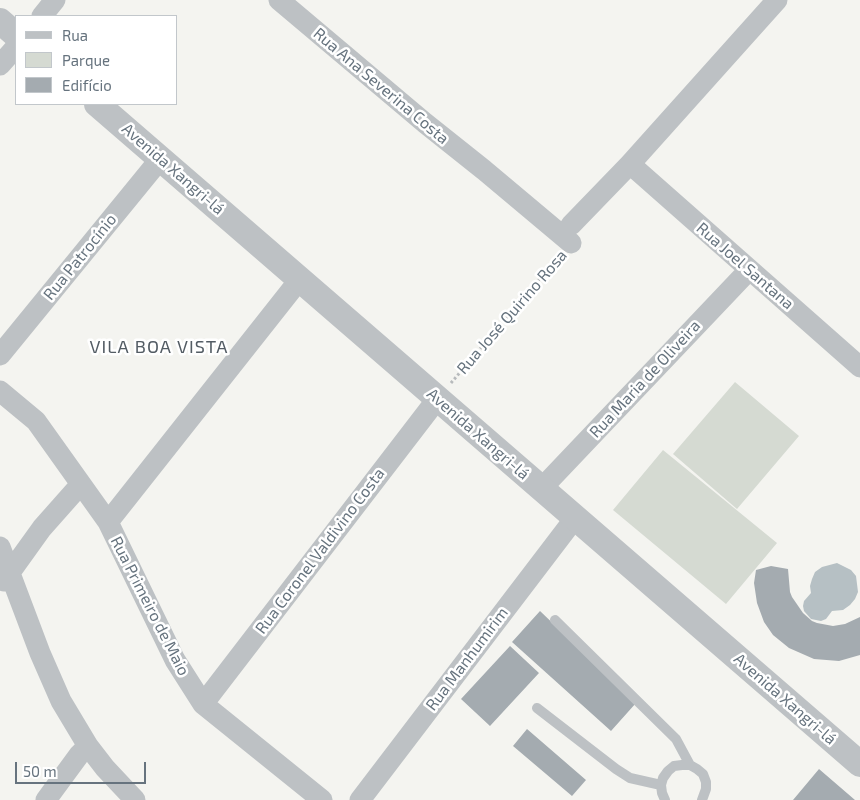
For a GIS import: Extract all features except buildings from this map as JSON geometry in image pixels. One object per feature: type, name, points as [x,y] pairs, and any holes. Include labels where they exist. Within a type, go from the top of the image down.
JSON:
[{"type":"street","points":[[43,15],[55,0]]},
{"type":"street","name":"Rua Ana Severina Costa","points":[[279,0],[425,124],[484,170]]},
{"type":"street","points":[[571,234],[630,164],[777,0]]},
{"type":"street","points":[[0,21],[15,34]]},
{"type":"street","points":[[0,65],[15,48]]},
{"type":"street","name":"Avenida Xangri-lá","points":[[98,105],[860,764]]},
{"type":"street","name":"Rua Patrocínio","points":[[0,355],[161,158]]},
{"type":"street","name":"Rua Joel Santana","points":[[630,164],[860,367]]},
{"type":"street","name":"Rua José Quirino Rosa","points":[[484,170],[571,234]]},
{"type":"street","name":"Rua Maria de Oliveira","points":[[542,489],[749,270]]},
{"type":"street","points":[[108,522],[300,278]]},
{"type":"street","name":"Rua Primeiro de Maio","points":[[0,391],[36,421],[108,522],[175,660],[203,704],[322,800]]},
{"type":"street","name":"Rua Coronel Valdivino Costa","points":[[203,704],[438,398]]},
{"type":"street","points":[[5,580],[42,528],[82,484]]},
{"type":"street","name":"Rua Manhumirim","points":[[360,800],[575,518]]},
{"type":"street","points":[[0,547],[5,580],[61,701],[88,746],[105,768],[135,800]]},
{"type":"street","points":[[46,800],[79,755],[88,746]]},
{"type":"lane","points":[[555,620],[676,739],[690,765],[702,774],[706,782],[705,799]]},
{"type":"lane","points":[[536,708],[616,769],[630,778],[663,793]]},
{"type":"lane","points":[[652,800],[663,793],[668,771],[674,766],[690,765]]},
{"type":"path","name":"Rua José Quirino Rosa","points":[[438,398],[571,234]]},
{"type":"green space","points":[[735,382],[799,436],[737,509],[673,454]]},
{"type":"green space","points":[[663,450],[777,543],[726,604],[613,510]]},
{"type":"shaded area","points":[[837,563],[851,570],[856,576],[858,592],[855,599],[843,610],[832,611],[826,619],[821,621],[811,619],[804,611],[803,606],[804,601],[811,593],[810,586],[815,572],[822,567]]},
{"type":"district","name":"VILA BOA VISTA","points":[[159,347]]}]
